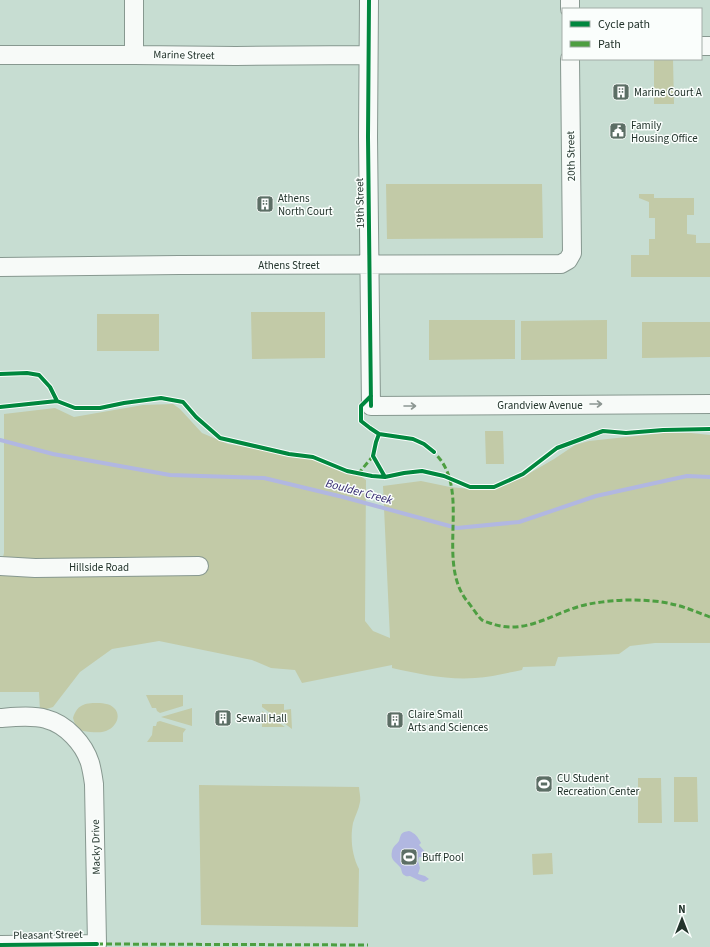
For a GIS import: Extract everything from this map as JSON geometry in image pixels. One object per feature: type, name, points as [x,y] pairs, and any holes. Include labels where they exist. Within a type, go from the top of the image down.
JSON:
[{"type":"street","points":[[134,0],[134,55]]},
{"type":"street","name":"19th Street","points":[[369,0],[368,55],[371,406]]},
{"type":"street","name":"Marine Street","points":[[0,55],[368,55]]},
{"type":"street","name":"20th Street","points":[[570,60],[572,252]]},
{"type":"street","name":"Athens Street","points":[[0,267],[561,264],[568,260],[572,252]]},
{"type":"street","name":"Grandview Avenue","points":[[371,406],[710,404]]},
{"type":"street","name":"Hillside Road","points":[[0,566],[35,568],[199,566]]},
{"type":"street","name":"Macky Drive","points":[[0,718],[46,718],[59,724],[69,732],[85,751],[90,764],[94,784],[97,944]]},
{"type":"street","name":"Pleasant Street","points":[[0,945],[97,944]]},
{"type":"green space","points":[[654,60],[673,60],[674,104],[654,104]]},
{"type":"green space","points":[[386,184],[542,184],[543,238],[387,239]]},
{"type":"green space","points":[[639,194],[654,194],[654,198],[694,198],[694,215],[687,215],[687,234],[696,235],[696,243],[710,243],[710,277],[631,277],[631,255],[649,255],[649,239],[655,239],[655,218],[649,218],[649,202],[639,198]]},
{"type":"green space","points":[[251,312],[325,312],[325,358],[252,359]]},
{"type":"green space","points":[[97,314],[159,314],[159,351],[97,351]]},
{"type":"green space","points":[[429,320],[515,320],[515,359],[429,360]]},
{"type":"green space","points":[[607,320],[607,359],[521,360],[521,321]]},
{"type":"green space","points":[[642,322],[710,322],[710,357],[642,358]]},
{"type":"green space","points":[[173,404],[180,409],[202,433],[228,444],[316,458],[358,474],[366,480],[365,621],[373,631],[390,638],[383,486],[421,481],[450,487],[481,490],[506,485],[523,477],[575,445],[589,441],[664,433],[710,435],[710,643],[655,643],[630,646],[619,654],[558,657],[555,666],[523,667],[522,670],[493,676],[454,678],[433,676],[392,668],[392,665],[302,683],[295,670],[271,668],[252,660],[159,641],[112,649],[80,672],[53,707],[40,711],[39,692],[0,692],[0,569],[4,553],[4,414],[55,408],[74,417],[143,405]]},
{"type":"green space","points":[[485,431],[503,431],[504,464],[486,464]]},
{"type":"green space","points":[[146,695],[183,695],[183,706],[160,713],[156,708],[152,708]]},
{"type":"green space","points":[[100,703],[110,705],[117,711],[118,715],[114,726],[106,731],[100,732],[86,732],[78,729],[73,718],[77,709],[83,705]]},
{"type":"green space","points":[[262,704],[284,704],[284,710],[291,709],[292,729],[262,707]]},
{"type":"green space","points":[[192,708],[192,726],[161,717]]},
{"type":"green space","points":[[262,711],[285,727],[262,727]]},
{"type":"green space","points":[[160,721],[186,729],[183,733],[183,742],[147,742],[152,735],[153,726],[156,726],[157,722]]},
{"type":"green space","points":[[674,777],[697,777],[698,822],[674,822]]},
{"type":"green space","points":[[638,778],[661,778],[662,823],[638,823]]},
{"type":"green space","points":[[199,785],[359,787],[360,802],[353,823],[352,835],[353,853],[359,869],[358,927],[201,925]]},
{"type":"green space","points":[[552,853],[553,874],[533,875],[532,854]]},
{"type":"water","name":"Buff Pool","points":[[409,831],[417,837],[421,843],[419,845],[426,853],[425,857],[419,857],[418,861],[420,868],[418,874],[429,879],[424,882],[404,875],[401,868],[393,860],[392,854],[394,846],[404,832]]},
{"type":"waterway","name":"Boulder Creek","points":[[0,440],[53,454],[170,475],[264,478],[343,497],[457,528],[519,522],[596,496],[687,476],[710,477]]},
{"type":"marked path","points":[[431,450],[444,465],[451,482],[453,502],[454,565],[458,584],[467,601],[482,620],[506,627],[518,627],[530,625],[589,604],[632,600],[655,601],[676,605],[710,617]]},
{"type":"marked path","points":[[358,474],[373,456]]},
{"type":"marked path","points":[[97,944],[368,945]]},
{"type":"cycle path","points":[[369,0],[368,137],[371,406]]},
{"type":"cycle path","points":[[0,374],[27,373],[39,375],[50,387],[57,401]]},
{"type":"cycle path","points":[[371,396],[361,406],[361,421],[379,434]]},
{"type":"cycle path","points":[[0,407],[57,401],[75,408],[100,408],[161,398],[183,402],[196,417],[220,438],[289,454],[313,457],[347,471],[372,476],[385,477],[422,471],[444,476],[470,487],[494,487],[523,474],[557,448],[603,431],[626,433],[663,430],[710,429]]},
{"type":"cycle path","points":[[385,477],[373,456],[379,434],[413,439],[424,444],[434,452]]},
{"type":"cycle path","points":[[0,945],[97,944]]},
{"type":"place","name":"Marine Court A","points":[[621,92]]},
{"type":"place","name":"Family Housing Office","points":[[618,131]]},
{"type":"place","name":"Athens North Court","points":[[265,204]]},
{"type":"place","name":"Sewall Hall","points":[[223,718]]},
{"type":"place","name":"Claire Small Arts and Sciences","points":[[395,720]]},
{"type":"place","name":"CU Student Recreation Center","points":[[544,784]]},
{"type":"place","name":"Buff Pool","points":[[409,857]]}]
